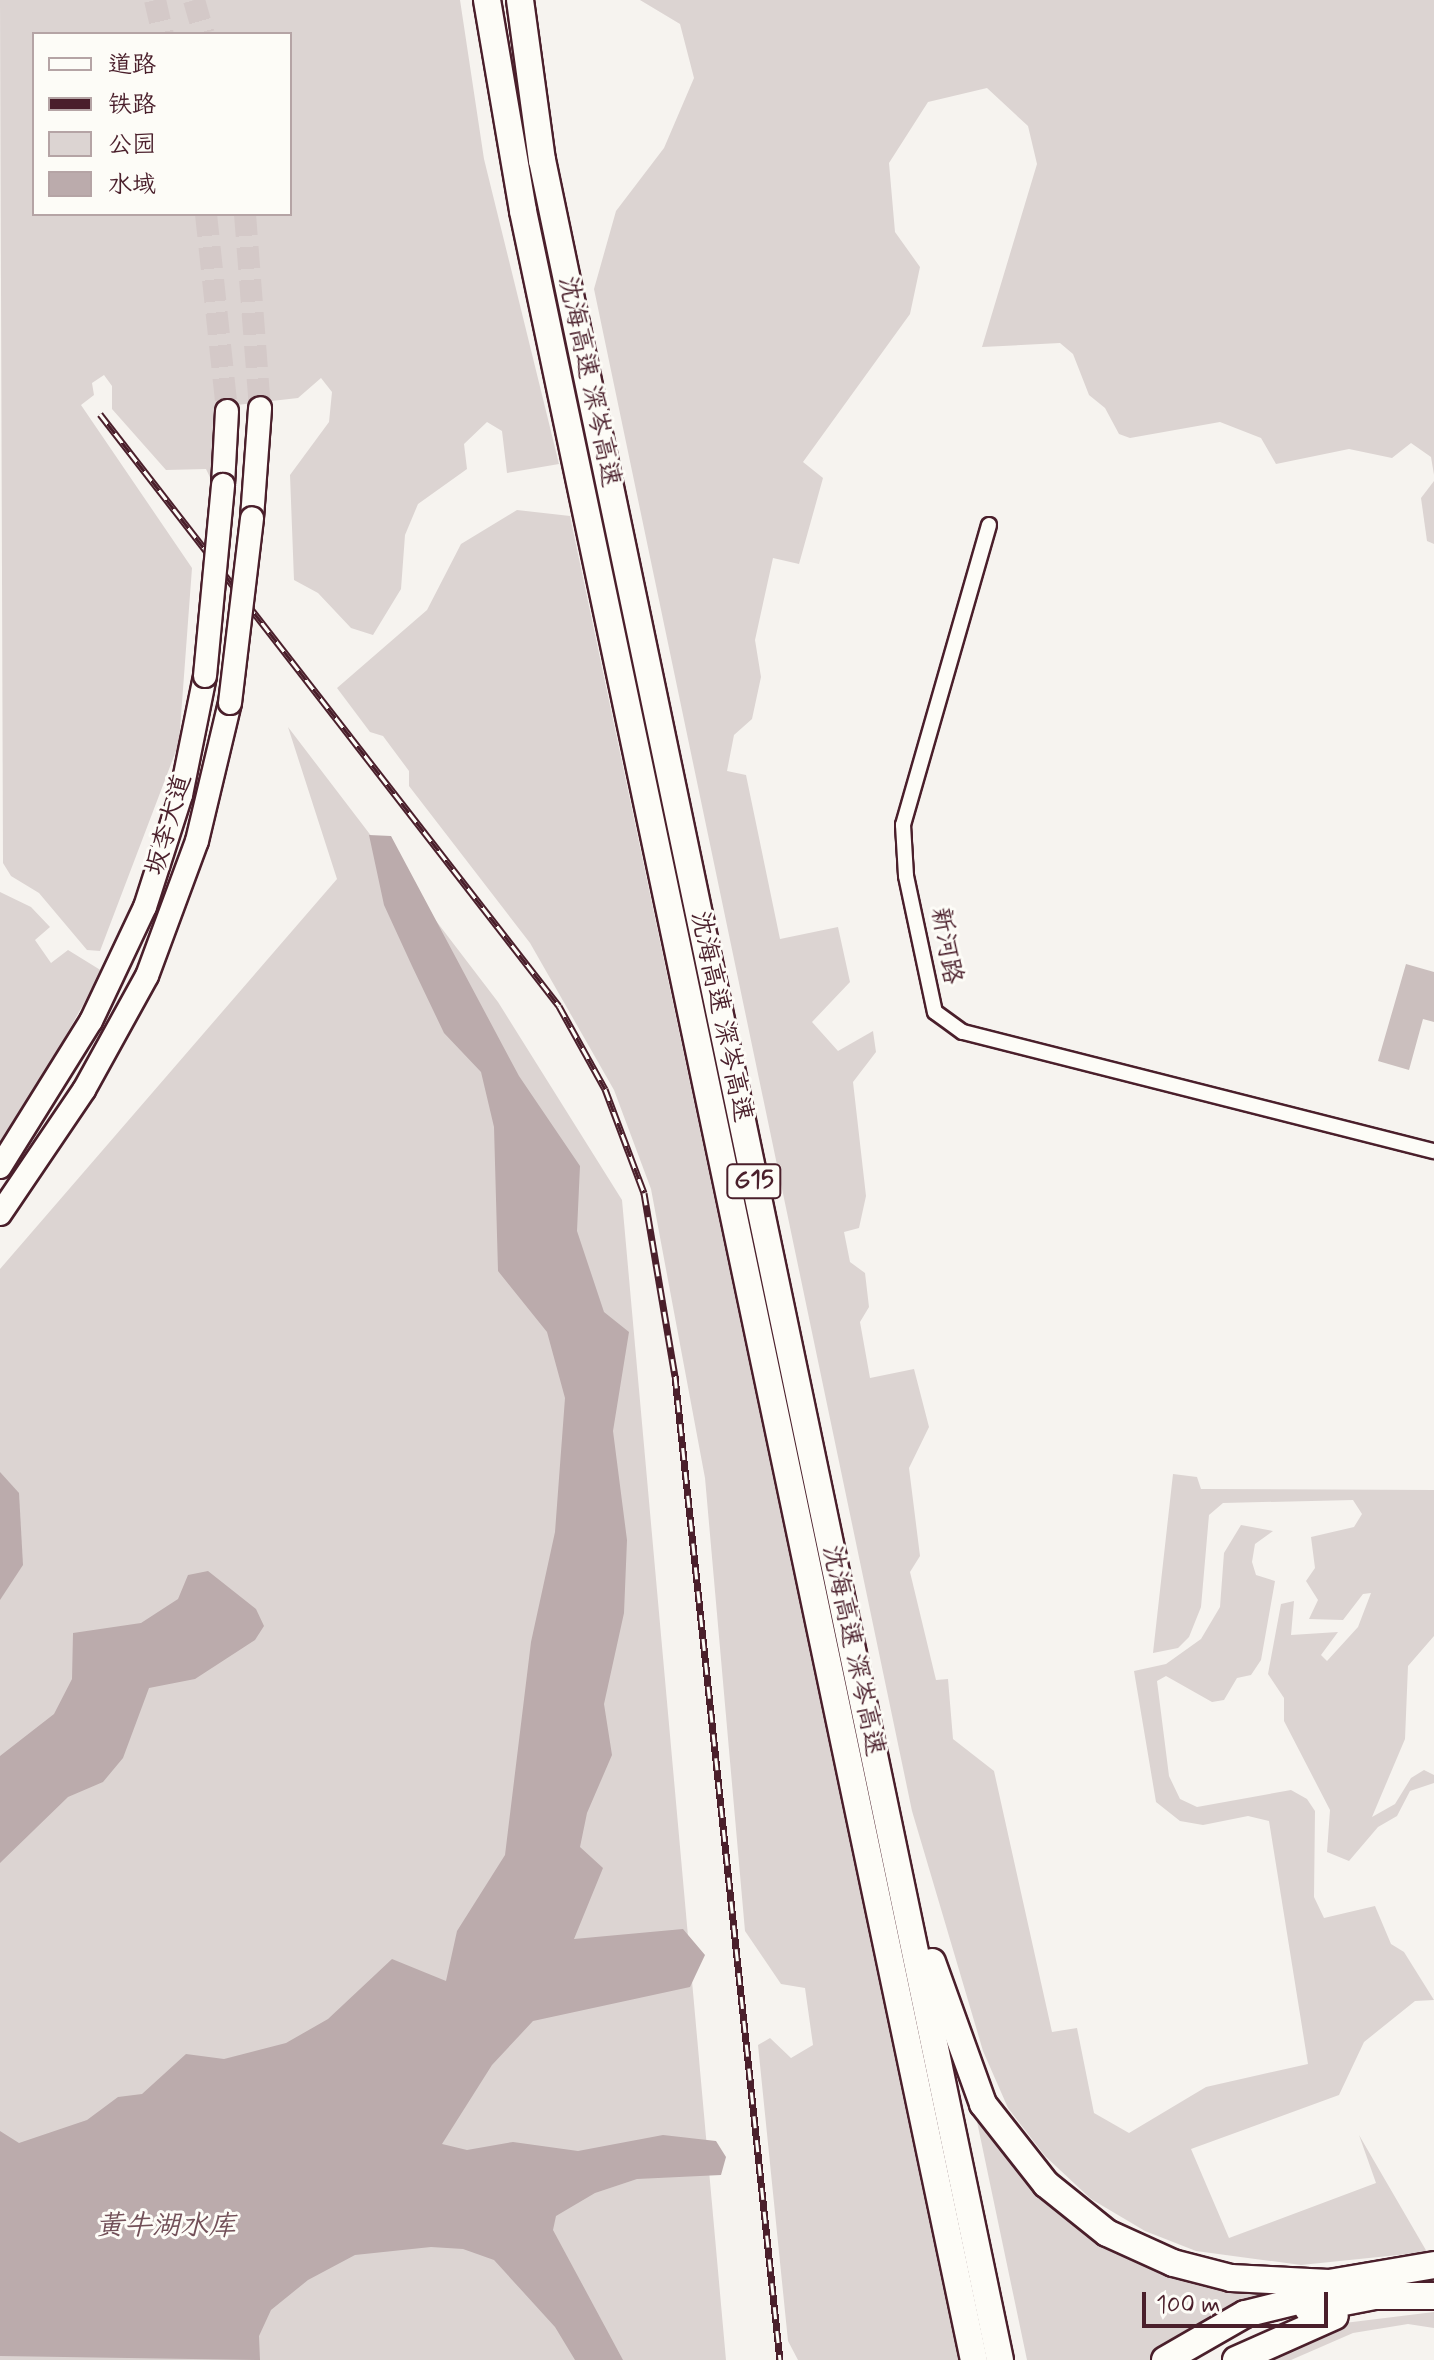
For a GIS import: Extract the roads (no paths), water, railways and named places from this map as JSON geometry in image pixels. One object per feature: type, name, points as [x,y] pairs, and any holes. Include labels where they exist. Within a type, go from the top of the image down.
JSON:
[{"type":"highway","name":"沈海高速 深岑高速","points":[[487,0],[530,242],[973,2360]]},
{"type":"highway","name":"沈海高速 深岑高速","points":[[520,0],[545,175],[1000,2360]]},
{"type":"highway","points":[[852,1651],[925,1939],[967,2069],[1000,2130],[1046,2184],[1107,2233],[1173,2263],[1231,2278],[1329,2283],[1434,2266]]},
{"type":"highway","points":[[1165,2360],[1257,2310],[1434,2266]]},
{"type":"highway","points":[[1183,2360],[1272,2316],[1375,2296],[1434,2298]]},
{"type":"highway","points":[[1236,2360],[1348,2311],[1434,2298]]},
{"type":"main road","name":"坂李大道","points":[[0,1214],[84,1090],[147,976],[197,841],[230,703],[252,518],[260,408]]},
{"type":"main road","name":"坂李大道","points":[[0,1167],[91,1021],[145,907],[181,795],[205,676],[227,411]]},
{"type":"street","name":"新河路","points":[[989,525],[903,825],[906,876],[935,1012],[963,1032],[1434,1151]]},
{"type":"water","name":"黄牛湖水库","points":[[369,835],[391,836],[519,1076],[580,1166],[577,1231],[604,1312],[629,1332],[613,1431],[627,1540],[624,1613],[604,1704],[612,1755],[587,1813],[580,1847],[603,1868],[574,1939],[683,1929],[705,1955],[690,1987],[533,2021],[492,2065],[442,2144],[467,2150],[513,2142],[578,2151],[663,2135],[716,2141],[726,2157],[721,2175],[637,2179],[595,2193],[556,2216],[553,2230],[623,2360],[575,2360],[555,2327],[494,2260],[463,2249],[431,2247],[355,2255],[308,2280],[271,2310],[259,2336],[260,2360],[0,2356],[0,2131],[19,2143],[87,2120],[118,2097],[142,2094],[186,2054],[224,2059],[286,2043],[328,2019],[392,1959],[446,1981],[457,1931],[505,1855],[531,1642],[555,1532],[565,1398],[547,1332],[498,1271],[494,1127],[481,1072],[444,1033],[412,966],[384,905]]},
{"type":"water","points":[[0,1472],[19,1493],[23,1565],[0,1600]]},
{"type":"water","points":[[208,1571],[256,1609],[264,1626],[255,1640],[195,1679],[149,1688],[123,1758],[103,1782],[68,1797],[0,1863],[0,1756],[54,1714],[72,1679],[73,1633],[141,1623],[178,1599],[188,1575]]},
{"type":"tunnel","points":[[155,0],[163,32]]},
{"type":"tunnel","points":[[194,0],[203,32]]},
{"type":"tunnel","points":[[206,216],[227,411]]},
{"type":"tunnel","points":[[245,216],[260,408]]},
{"type":"railway","points":[[100,414],[559,1006],[605,1089],[644,1193],[675,1376],[780,2360]]}]
